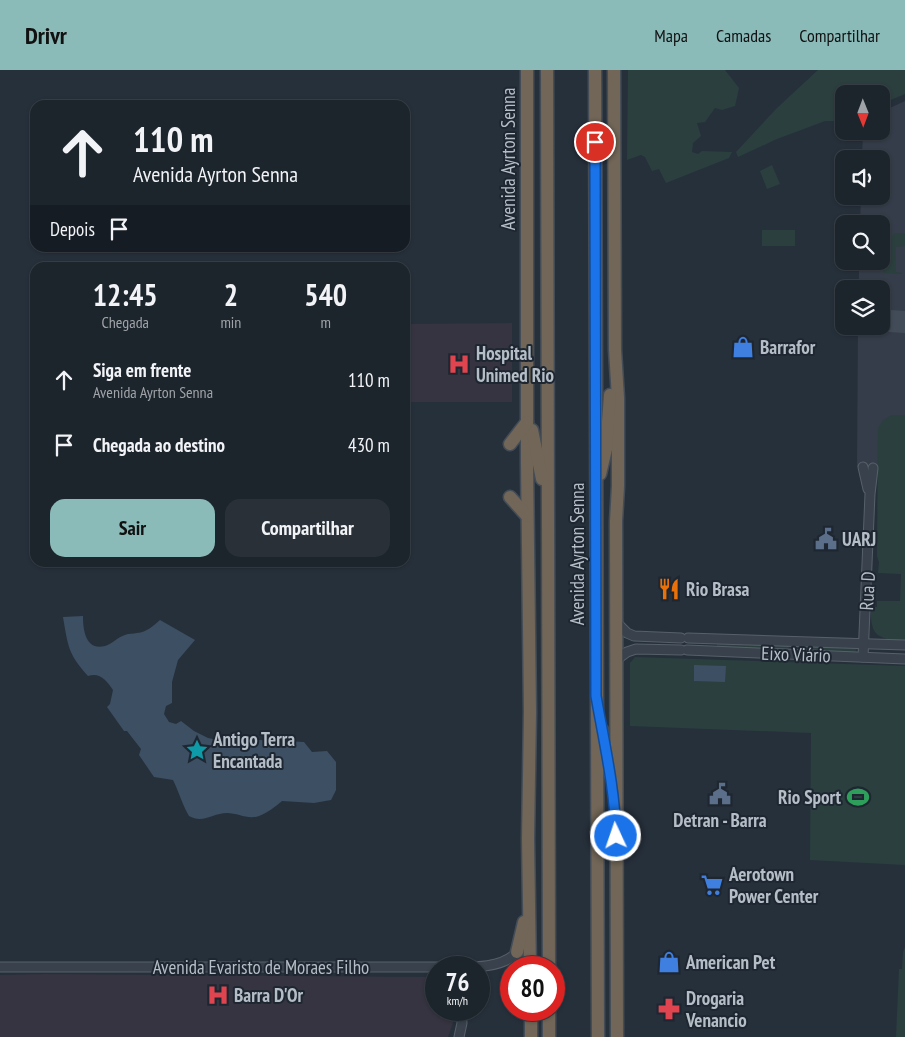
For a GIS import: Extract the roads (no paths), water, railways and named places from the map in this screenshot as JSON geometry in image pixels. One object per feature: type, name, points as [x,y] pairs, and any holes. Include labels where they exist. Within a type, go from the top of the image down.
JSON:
[{"type":"highway","name":"Avenida Ayrton Senna","points":[[527,70],[530,956]]},
{"type":"highway","name":"Avenida Ayrton Senna","points":[[547,70],[549,956]]},
{"type":"highway","name":"Avenida Ayrton Senna","points":[[594,70],[598,1037]]},
{"type":"highway","name":"Avenida Ayrton Senna","points":[[614,70],[614,350],[618,398],[616,622],[617,1037]]},
{"type":"highway","points":[[596,483],[604,464],[614,350]]},
{"type":"highway","points":[[527,404],[548,506]]},
{"type":"highway","points":[[510,444],[527,422]]},
{"type":"highway","points":[[510,497],[527,516]]},
{"type":"highway","points":[[596,696],[616,818]]},
{"type":"highway","points":[[528,838],[532,815],[535,772],[548,710]]},
{"type":"highway","points":[[517,952],[529,902]]},
{"type":"highway","points":[[531,1021],[531,1037]]},
{"type":"highway","points":[[549,1021],[549,1037]]},
{"type":"street","name":"Rua D","points":[[863,468],[870,494]]},
{"type":"street","name":"Rua D","points":[[863,657],[870,494],[873,468]]},
{"type":"street","name":"Eixo Viário","points":[[616,622],[627,632],[641,637],[905,645]]},
{"type":"street","points":[[641,637],[641,648]]},
{"type":"street","points":[[882,644],[882,658]]},
{"type":"street","name":"Eixo Viário","points":[[616,660],[627,652],[641,648],[905,659]]},
{"type":"street","name":"Avenida Evaristo de Moraes Filho","points":[[490,965],[508,961],[517,952]]},
{"type":"street","name":"Avenida Evaristo de Moraes Filho","points":[[0,968],[425,968]]},
{"type":"street","points":[[459,1037],[462,1021]]},
{"type":"place","name":"Barrafor","points":[[743,347]]},
{"type":"place","name":"Hospital Unimed Rio","points":[[459,364]]},
{"type":"place","name":"UARJ","points":[[826,539]]},
{"type":"place","name":"Rio Brasa","points":[[669,589]]},
{"type":"place","name":"Antigo Terra Encantada","points":[[197,750]]},
{"type":"place","name":"Detran - Barra","points":[[720,794]]},
{"type":"place","name":"Rio Sport","points":[[858,797]]},
{"type":"place","name":"Aerotown Power Center","points":[[712,885]]},
{"type":"place","name":"American Pet","points":[[669,962]]},
{"type":"place","name":"Barra D'Or","points":[[218,995]]},
{"type":"place","name":"Drogaria Venancio","points":[[669,1009]]}]
